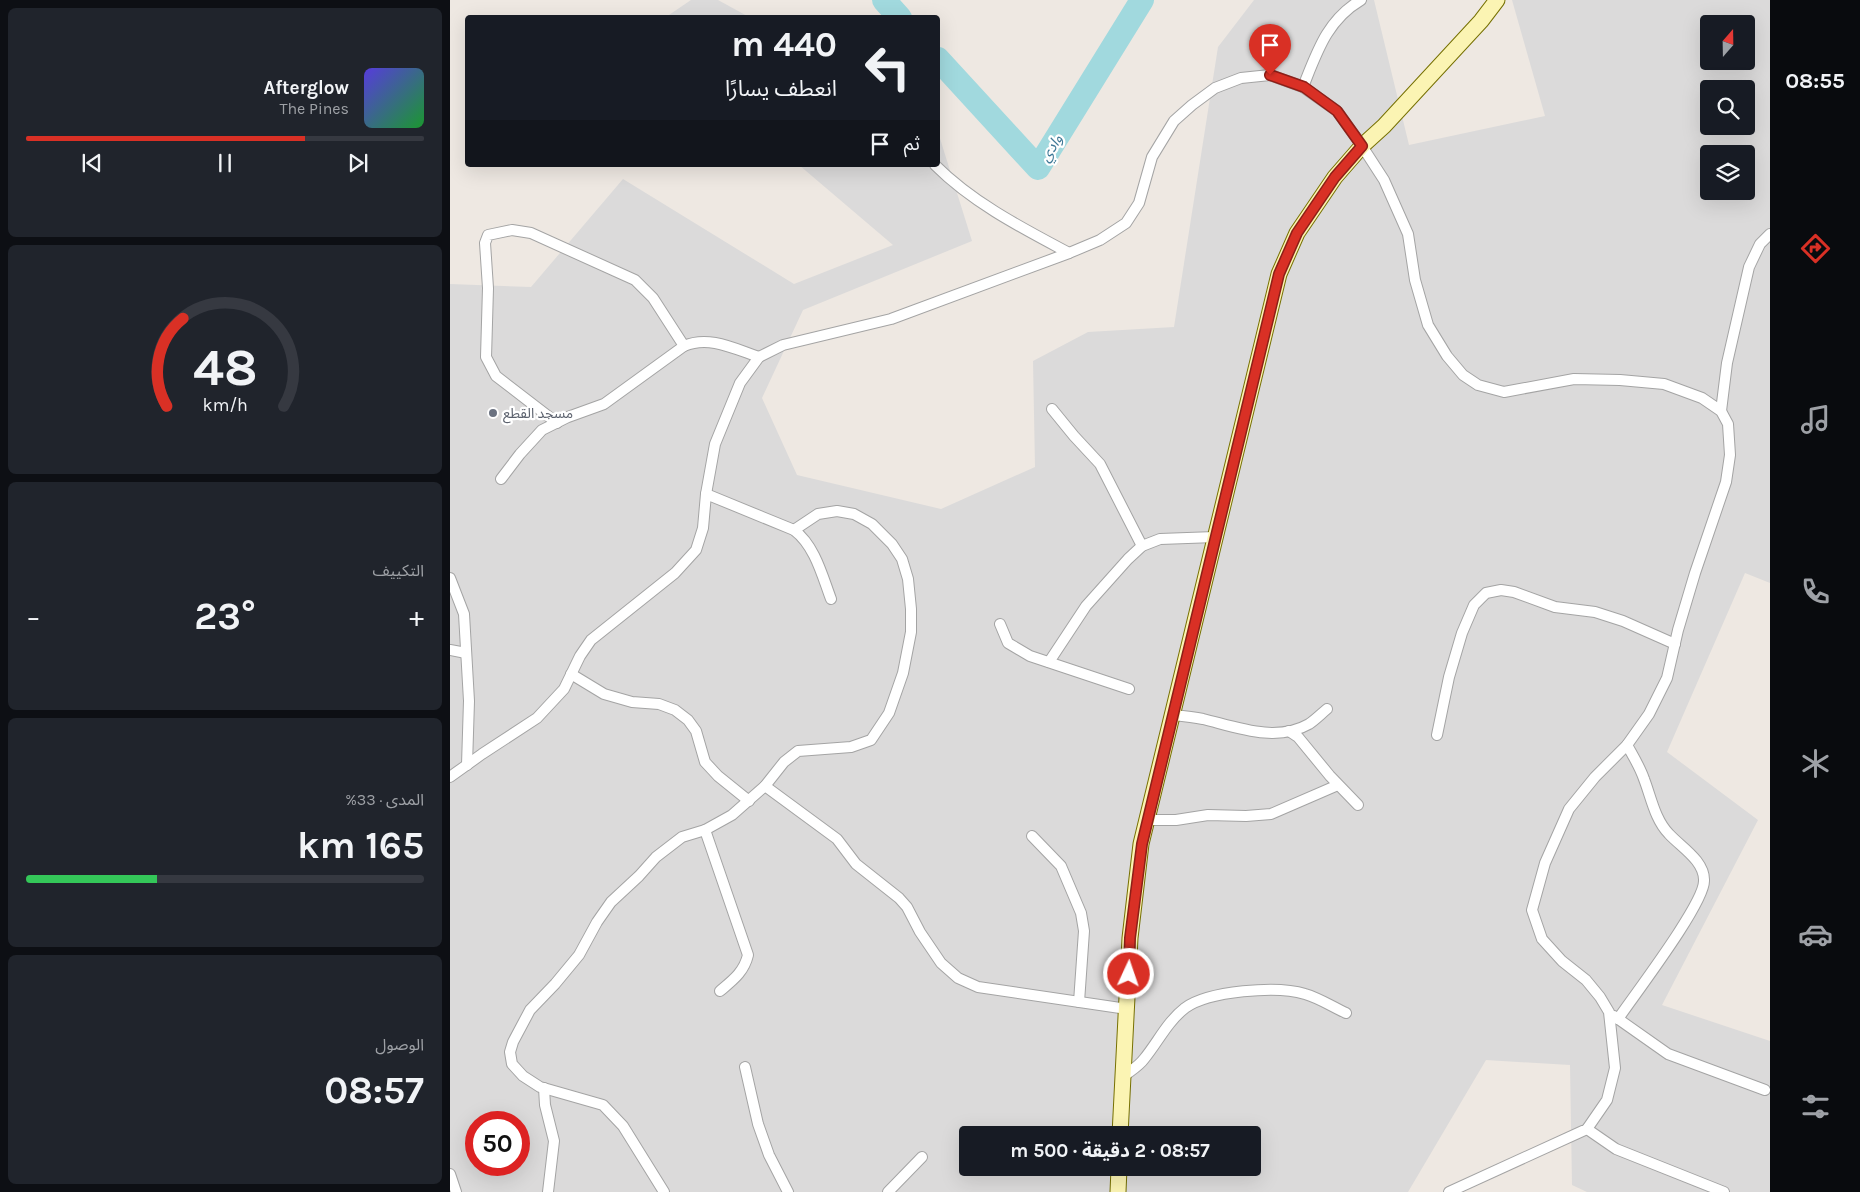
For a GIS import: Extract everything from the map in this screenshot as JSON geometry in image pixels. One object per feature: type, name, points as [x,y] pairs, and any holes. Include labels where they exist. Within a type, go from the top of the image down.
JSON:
[{"type":"main road","points":[[1121,1126],[1130,938],[1142,844],[1279,274],[1297,233],[1335,177],[1481,21],[1497,0]]},
{"type":"main road","points":[[1118,1192],[1119,1176]]},
{"type":"street","points":[[1304,87],[1321,43],[1334,22],[1353,4],[1361,0]]},
{"type":"street","points":[[450,777],[537,718],[564,689],[591,640],[675,573],[696,550],[704,528],[706,494],[715,444],[740,383],[759,357],[783,345],[891,319],[1069,254],[1100,240],[1126,223],[1139,203],[1152,157],[1174,122],[1192,105],[1215,88],[1241,78],[1270,75],[1304,87],[1337,111],[1384,180],[1408,234],[1415,280],[1428,325],[1447,356],[1463,374],[1478,385],[1504,392],[1574,378],[1664,384],[1702,398],[1721,411],[1728,424],[1730,455],[1726,482],[1695,573],[1667,678],[1649,714],[1627,745],[1595,777],[1569,808],[1545,863],[1532,910],[1542,939],[1562,961],[1586,980],[1609,1012],[1618,1019],[1668,1054],[1765,1090]]},
{"type":"street","points":[[938,167],[954,184],[988,207],[1069,254]]},
{"type":"street","points":[[556,422],[496,376],[486,357],[488,288],[485,243],[488,235],[512,230],[531,233],[635,280],[653,298],[684,346]]},
{"type":"street","points":[[1721,411],[1727,363],[1749,267],[1760,244],[1770,234]]},
{"type":"street","points":[[501,480],[520,454],[542,430],[556,422],[604,404],[684,346],[693,342],[712,342],[759,357]]},
{"type":"street","points":[[1052,410],[1100,464],[1142,546]]},
{"type":"street","points":[[706,494],[794,530],[802,536],[808,544],[831,599]]},
{"type":"street","points":[[664,1192],[624,1126],[603,1105],[544,1088],[523,1076],[512,1064],[510,1052],[513,1042],[530,1010],[579,955],[597,922],[611,902],[666,849],[682,837],[705,830],[732,815],[765,786],[784,762],[798,752],[812,749],[851,747],[871,740],[889,712],[903,673],[911,632],[912,609],[908,580],[902,559],[892,544],[872,524],[854,514],[837,511],[818,514],[794,530]]},
{"type":"street","points":[[1049,662],[1086,606],[1142,546],[1160,539],[1215,537]]},
{"type":"street","points":[[450,578],[464,614],[469,701],[467,765]]},
{"type":"street","points":[[1437,735],[1449,677],[1462,633],[1474,605],[1486,593],[1500,590],[1514,592],[1555,607],[1595,612],[1623,621],[1675,644]]},
{"type":"street","points":[[1000,624],[1008,643],[1030,656],[1129,689]]},
{"type":"street","points":[[450,650],[466,652]]},
{"type":"street","points":[[571,674],[604,694],[632,702],[659,704],[675,710],[688,720],[696,731],[705,762],[718,776],[749,801]]},
{"type":"street","points":[[1173,715],[1202,719],[1234,728],[1262,732],[1289,731],[1308,724],[1327,709]]},
{"type":"street","points":[[1289,731],[1298,737],[1338,785],[1358,805]]},
{"type":"street","points":[[1618,1019],[1702,893],[1704,881],[1702,869],[1685,848],[1668,834],[1654,810],[1643,777],[1627,745]]},
{"type":"street","points":[[1147,820],[1176,820],[1208,815],[1246,816],[1271,814],[1338,785]]},
{"type":"street","points":[[765,786],[837,839],[856,864],[899,898],[907,907],[920,932],[941,963],[958,978],[978,987],[1127,1009]]},
{"type":"street","points":[[705,830],[748,955],[746,966],[720,991]]},
{"type":"street","points":[[1032,836],[1061,866],[1081,913],[1084,931],[1079,1002]]},
{"type":"street","points":[[1124,1076],[1143,1061],[1164,1029],[1186,1007],[1210,997],[1246,991],[1281,989],[1306,994],[1346,1014]]},
{"type":"street","points":[[1448,1192],[1587,1129],[1606,1100],[1616,1068],[1609,1012]]},
{"type":"street","points":[[745,1068],[763,1140],[788,1192]]},
{"type":"street","points":[[544,1088],[545,1104],[554,1142],[548,1192]]},
{"type":"street","points":[[1587,1129],[1616,1149],[1724,1192]]},
{"type":"street","points":[[888,1192],[922,1157]]},
{"type":"street","points":[[450,1174],[456,1192]]},
{"type":"shaded area","points":[[691,0],[718,0],[745,15],[669,15]]},
{"type":"shaded area","points":[[1254,0],[1374,0],[1409,145],[1545,116],[1512,0],[1770,0],[1770,583],[1745,573],[1667,752],[1758,820],[1662,1005],[1770,1041],[1770,1192],[1587,1192],[1572,1185],[1570,1065],[1486,1060],[1408,1192],[450,1192],[450,284],[531,287],[623,179],[794,284],[893,245],[801,167],[940,167],[940,138],[972,241],[803,310],[762,398],[797,475],[941,509],[1035,467],[1033,361],[1088,332],[1174,327],[1218,47]]},
{"type":"waterway","name":"وادي","points":[[884,0],[897,15]]},
{"type":"waterway","name":"وادي","points":[[940,61],[1038,168],[1142,0]]},
{"type":"place","name":"مسجد القطع","points":[[493,413]]},
{"type":"route","points":[[1129,974],[1130,938],[1142,844],[1279,274],[1297,233],[1335,177],[1362,146],[1337,111],[1304,87],[1270,75]]}]
